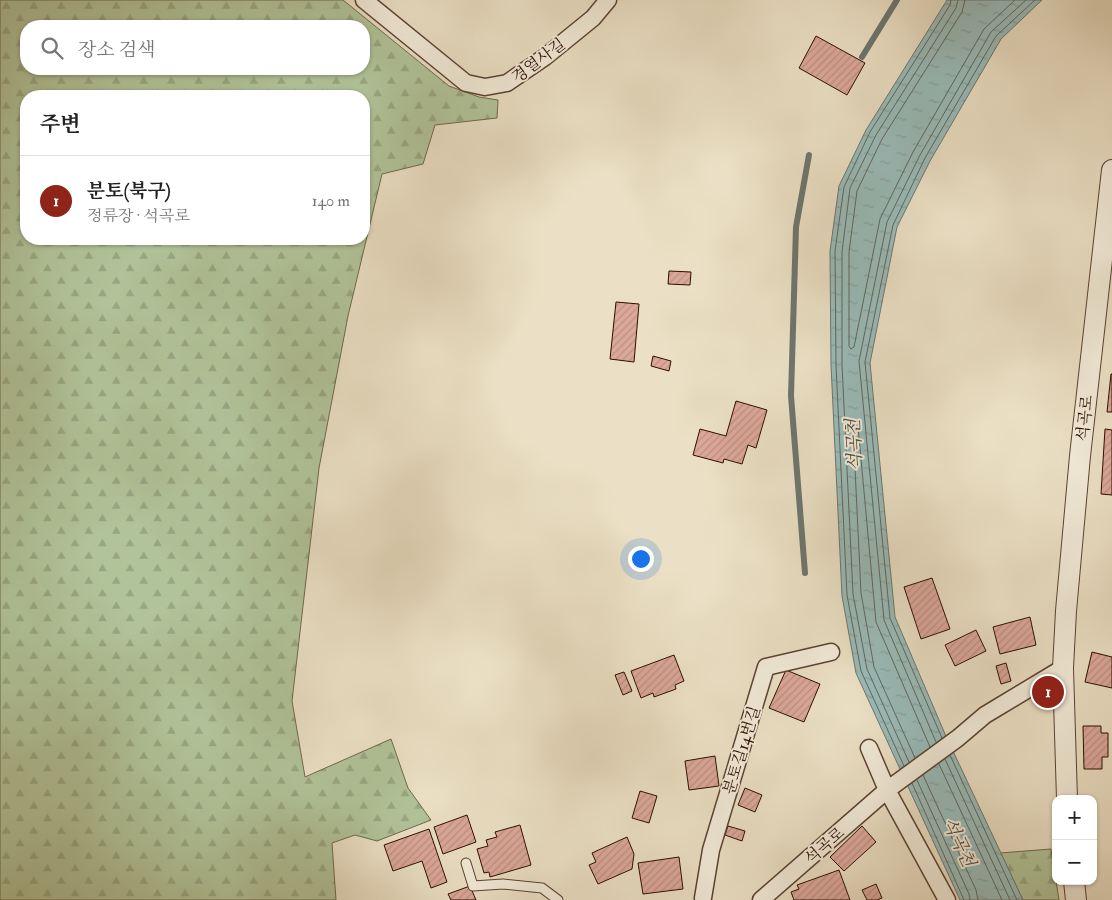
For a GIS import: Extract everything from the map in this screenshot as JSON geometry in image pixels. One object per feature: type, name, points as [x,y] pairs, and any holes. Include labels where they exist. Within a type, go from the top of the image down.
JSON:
[{"type":"street","name":"경열사길","points":[[364,0],[466,83],[485,87],[507,83],[545,57],[592,18],[608,0]]},
{"type":"street","name":"석곡로","points":[[1067,795],[1063,668],[1066,611],[1080,456],[1112,170]]},
{"type":"street","name":"분토길14번길","points":[[704,899],[710,850],[766,667],[831,652]]},
{"type":"street","name":"석곡로","points":[[761,900],[902,778],[958,738],[985,715],[1063,668]]},
{"type":"street","points":[[869,748],[887,790],[947,900]]},
{"type":"street","points":[[1074,885],[1076,900]]},
{"type":"lane","points":[[466,863],[473,886],[503,884],[542,888],[558,900]]},
{"type":"green space","points":[[0,0],[343,0],[368,20],[20,20],[20,75],[370,75],[370,22],[449,86],[479,97],[498,100],[497,118],[435,125],[423,164],[382,174],[370,224],[370,90],[20,90],[20,245],[365,245],[348,316],[319,468],[292,701],[305,777],[391,739],[408,788],[431,820],[377,841],[355,835],[332,843],[336,900],[0,900]]},
{"type":"green space","points":[[1051,849],[1052,885],[1057,885],[1059,900],[1023,900],[1000,853]]},
{"type":"water","name":"석곡천","points":[[947,0],[1042,0],[1001,39],[930,161],[897,227],[870,363],[895,617],[945,734],[1023,900],[960,900],[856,673],[842,596],[831,365],[830,251],[839,186],[866,130]]},
{"type":"building","points":[[816,36],[865,63],[847,95],[799,68]]},
{"type":"building","points":[[669,271],[691,272],[690,285],[668,284]]},
{"type":"building","points":[[616,302],[639,304],[634,362],[610,359]]},
{"type":"building","points":[[653,356],[671,361],[669,371],[651,366]]},
{"type":"building","points":[[1111,374],[1112,412],[1107,412]]},
{"type":"building","points":[[736,401],[767,410],[756,448],[748,445],[742,464],[724,459],[723,463],[693,455],[700,429],[726,436]]},
{"type":"building","points":[[1105,429],[1112,430],[1112,495],[1101,494]]},
{"type":"building","points":[[932,578],[950,629],[921,639],[904,587]]},
{"type":"building","points":[[1030,617],[1036,645],[1000,654],[993,627]]},
{"type":"building","points":[[976,630],[986,651],[955,666],[945,645]]},
{"type":"building","points":[[1092,652],[1112,657],[1112,688],[1085,682]]},
{"type":"building","points":[[674,655],[684,681],[675,685],[676,689],[654,697],[653,693],[641,698],[631,671]]},
{"type":"building","points":[[1006,663],[1011,681],[1001,684],[996,666]]},
{"type":"building","points":[[786,670],[820,684],[804,722],[769,708]]},
{"type":"building","points":[[624,672],[632,691],[623,695],[615,675]]},
{"type":"building","points":[[1083,726],[1101,726],[1101,733],[1108,733],[1108,757],[1102,757],[1102,769],[1084,769]]},
{"type":"building","points":[[715,756],[719,786],[689,790],[685,761]]},
{"type":"building","points":[[745,788],[762,795],[755,812],[738,805]]},
{"type":"building","points":[[640,791],[657,796],[649,823],[632,818]]},
{"type":"building","points":[[467,815],[476,842],[443,854],[434,827]]},
{"type":"building","points":[[520,825],[531,865],[490,877],[489,872],[484,873],[477,849],[488,846],[486,840],[497,837],[495,832]]},
{"type":"building","points":[[728,826],[745,831],[742,841],[725,835]]},
{"type":"building","points":[[862,826],[876,842],[844,871],[830,857]]},
{"type":"building","points":[[429,829],[447,882],[431,888],[422,861],[393,871],[384,845]]},
{"type":"building","points":[[627,837],[634,854],[632,869],[598,884],[589,865],[596,862],[592,853]]},
{"type":"building","points":[[679,857],[683,889],[643,894],[638,863]]},
{"type":"building","points":[[839,870],[850,900],[794,900],[791,892],[799,889],[797,885]]},
{"type":"building","points":[[876,884],[882,898],[867,900],[862,890]]},
{"type":"building","points":[[470,886],[476,900],[451,900],[448,894]]},
{"type":"waterway","points":[[862,57],[897,0]]},
{"type":"waterway","points":[[805,573],[791,396],[796,227],[809,155]]},
{"type":"place","name":"분토(북구)","points":[[1048,692]]}]
